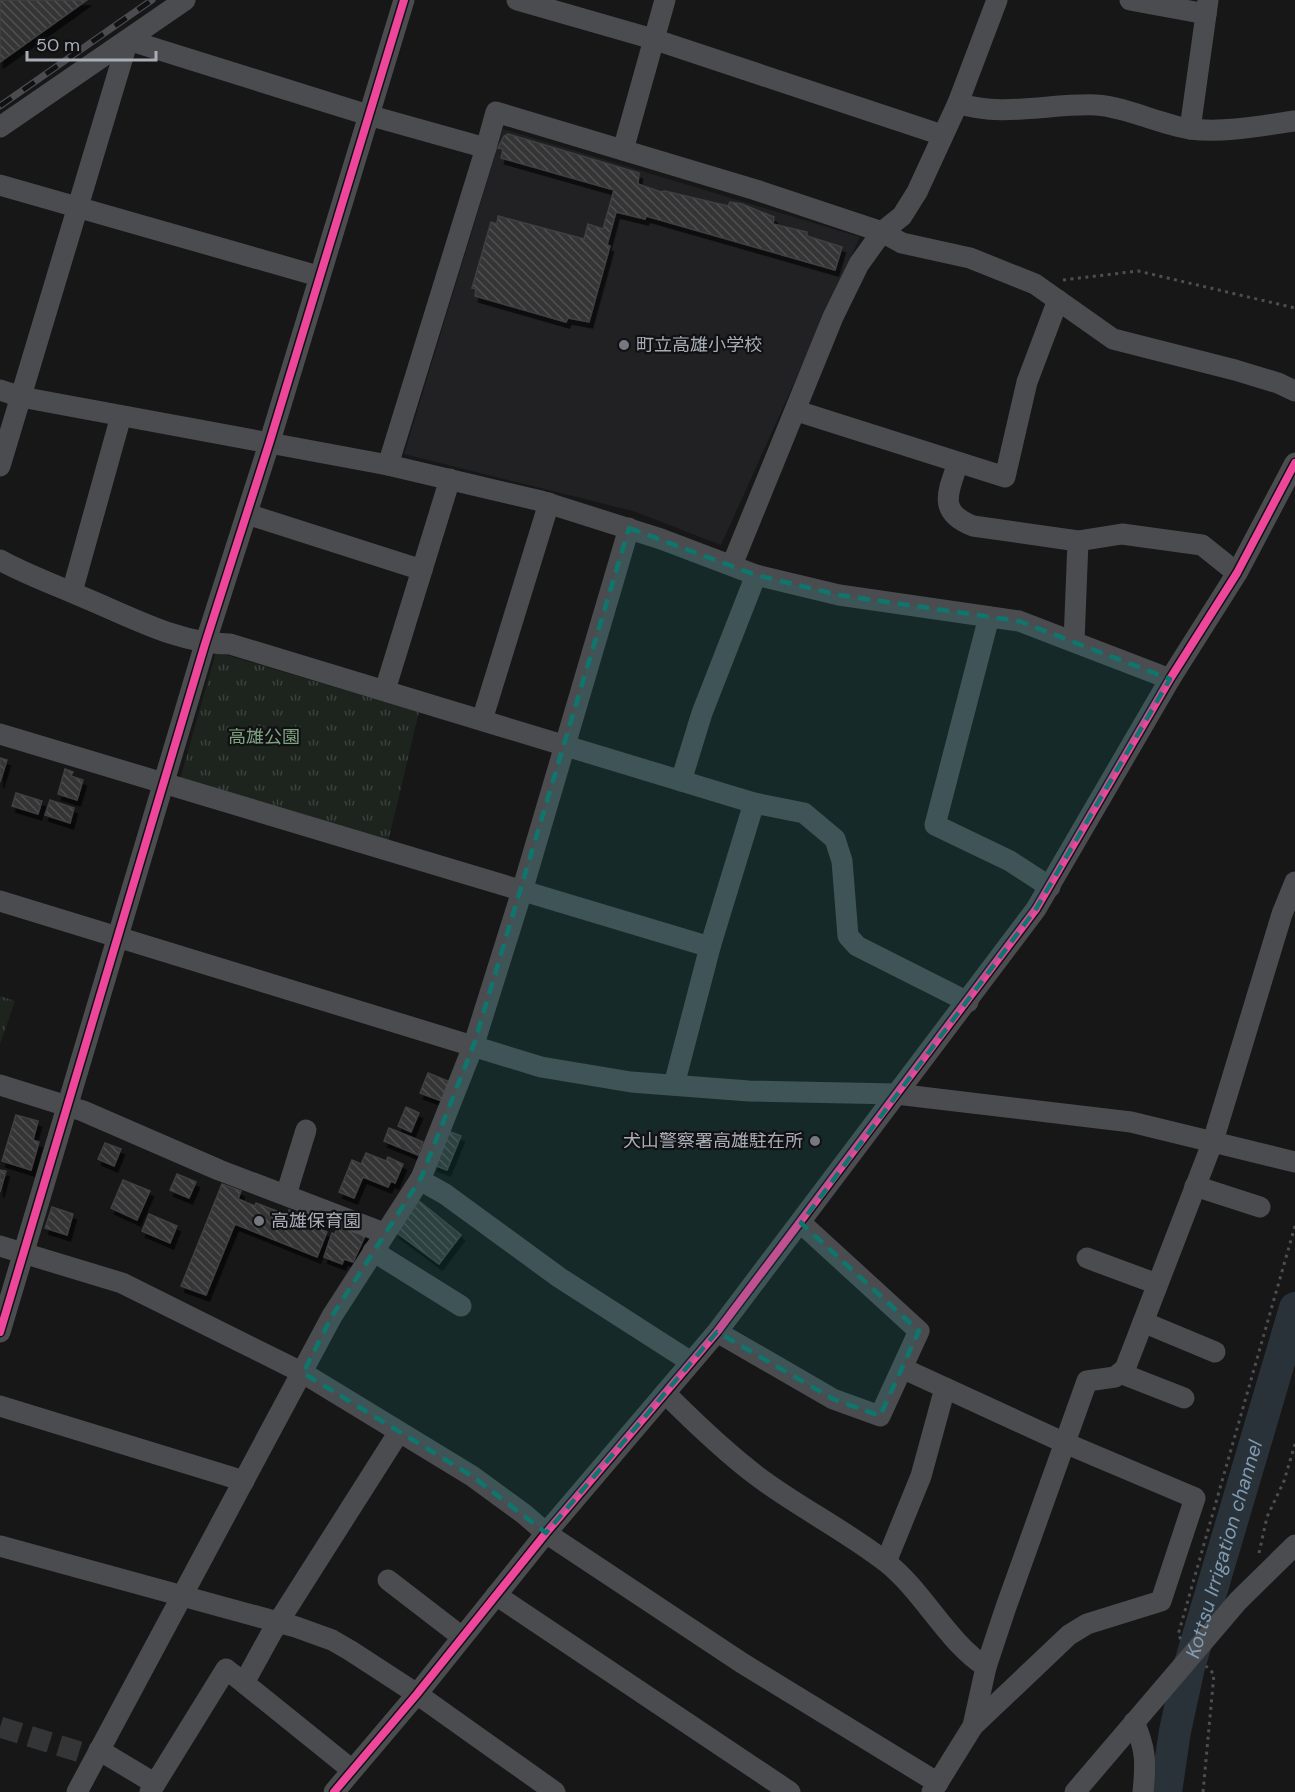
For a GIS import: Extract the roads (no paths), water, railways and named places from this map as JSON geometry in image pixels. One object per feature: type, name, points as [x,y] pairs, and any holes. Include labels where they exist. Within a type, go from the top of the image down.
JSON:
[{"type":"street","points":[[0,127],[185,0]]},
{"type":"street","points":[[0,1332],[205,644],[269,444],[318,276],[404,0]]},
{"type":"street","points":[[517,0],[653,39],[942,135]]},
{"type":"street","points":[[623,150],[666,0]]},
{"type":"street","points":[[732,565],[797,411],[833,317],[859,264],[882,232],[902,216],[917,192],[958,103],[997,0]]},
{"type":"street","points":[[1130,0],[1207,7],[1190,129]]},
{"type":"street","points":[[128,40],[368,115],[486,148]]},
{"type":"street","points":[[0,466],[80,207],[128,40]]},
{"type":"street","points":[[958,103],[968,106],[1019,109],[1097,105],[1190,129],[1241,129],[1295,121]]},
{"type":"street","points":[[388,465],[496,112],[882,232],[902,243],[970,258],[1035,284],[1113,339],[1278,382],[1295,391]]},
{"type":"street","points":[[0,185],[318,276]]},
{"type":"street","points":[[797,411],[1005,477],[1027,382],[1058,300]]},
{"type":"street","points":[[0,390],[21,397],[388,465],[549,503],[629,528],[756,575],[838,595],[1019,621],[1170,679]]},
{"type":"street","points":[[72,592],[121,416]]},
{"type":"street","points":[[958,463],[948,495],[950,510],[959,520],[973,526],[1078,542],[1122,534],[1202,545],[1237,573]]},
{"type":"street","points":[[334,1792],[417,1694],[546,1533],[717,1332],[1036,909],[1170,679],[1237,573],[1295,464]]},
{"type":"street","points":[[385,690],[450,479]]},
{"type":"street","points":[[482,720],[549,503]]},
{"type":"street","points":[[247,514],[422,570]]},
{"type":"street","points":[[77,1792],[332,1316],[420,1180],[474,1044],[566,746],[629,528]]},
{"type":"street","points":[[1074,642],[1078,542]]},
{"type":"street","points":[[0,560],[159,629],[205,644],[230,644],[754,803],[804,813],[835,839],[842,861],[848,936],[857,946],[968,1002]]},
{"type":"street","points":[[681,781],[702,713],[756,575]]},
{"type":"street","points":[[988,616],[935,825],[1010,861],[1050,887]]},
{"type":"street","points":[[0,734],[710,947]]},
{"type":"street","points":[[674,1085],[710,947],[754,803]]},
{"type":"street","points":[[974,1726],[986,1667],[1087,1381],[1115,1377],[1125,1369],[1213,1141],[1282,914],[1295,882]]},
{"type":"street","points":[[0,901],[474,1044],[541,1067],[631,1082],[749,1090],[896,1094],[1131,1122],[1295,1162]]},
{"type":"street","points":[[0,1085],[68,1106],[219,1170],[286,1195],[378,1242],[461,1306]]},
{"type":"street","points":[[286,1195],[306,1130]]},
{"type":"street","points":[[420,1180],[445,1194],[560,1278],[691,1362]]},
{"type":"street","points":[[1196,1186],[1260,1207]]},
{"type":"street","points":[[717,1332],[833,1399],[880,1416],[904,1369],[919,1330],[801,1223]]},
{"type":"street","points":[[0,1246],[122,1283],[303,1373],[472,1476],[546,1533],[935,1787],[974,1726],[1069,1635],[1087,1624],[1161,1601],[1195,1497],[1065,1443],[904,1369]]},
{"type":"street","points":[[1087,1258],[1157,1284]]},
{"type":"street","points":[[1143,1322],[1215,1352]]},
{"type":"street","points":[[1120,1373],[1184,1398]]},
{"type":"street","points":[[886,1562],[921,1476],[945,1388]]},
{"type":"street","points":[[665,1393],[699,1427],[756,1475],[886,1562],[912,1585],[959,1643],[986,1667]]},
{"type":"street","points":[[0,1406],[244,1480]]},
{"type":"street","points":[[244,1683],[399,1432]]},
{"type":"street","points":[[1075,1792],[1238,1601],[1295,1545]]},
{"type":"street","points":[[0,1546],[280,1622],[332,1640],[417,1694],[555,1792]]},
{"type":"street","points":[[388,1580],[462,1637]]},
{"type":"street","points":[[496,1595],[790,1792]]},
{"type":"street","points":[[99,1750],[152,1788],[226,1669],[352,1770]]},
{"type":"street","points":[[1134,1722],[1146,1759],[1143,1792]]},
{"type":"waterway","name":"Kottsu Irrigation channel","points":[[1166,1792],[1175,1731],[1189,1667],[1295,1308]]},
{"type":"tunnel","points":[[0,1727],[96,1757]]},
{"type":"railway","points":[[0,106],[152,0]]},
{"type":"place","name":"町立高雄小学校","points":[[624,345]]},
{"type":"place","name":"犬山警察署高雄駐在所","points":[[815,1141]]},
{"type":"place","name":"高雄保育園","points":[[259,1221]]},
{"type":"park label","name":"高雄公園","points":[[264,737]]}]
